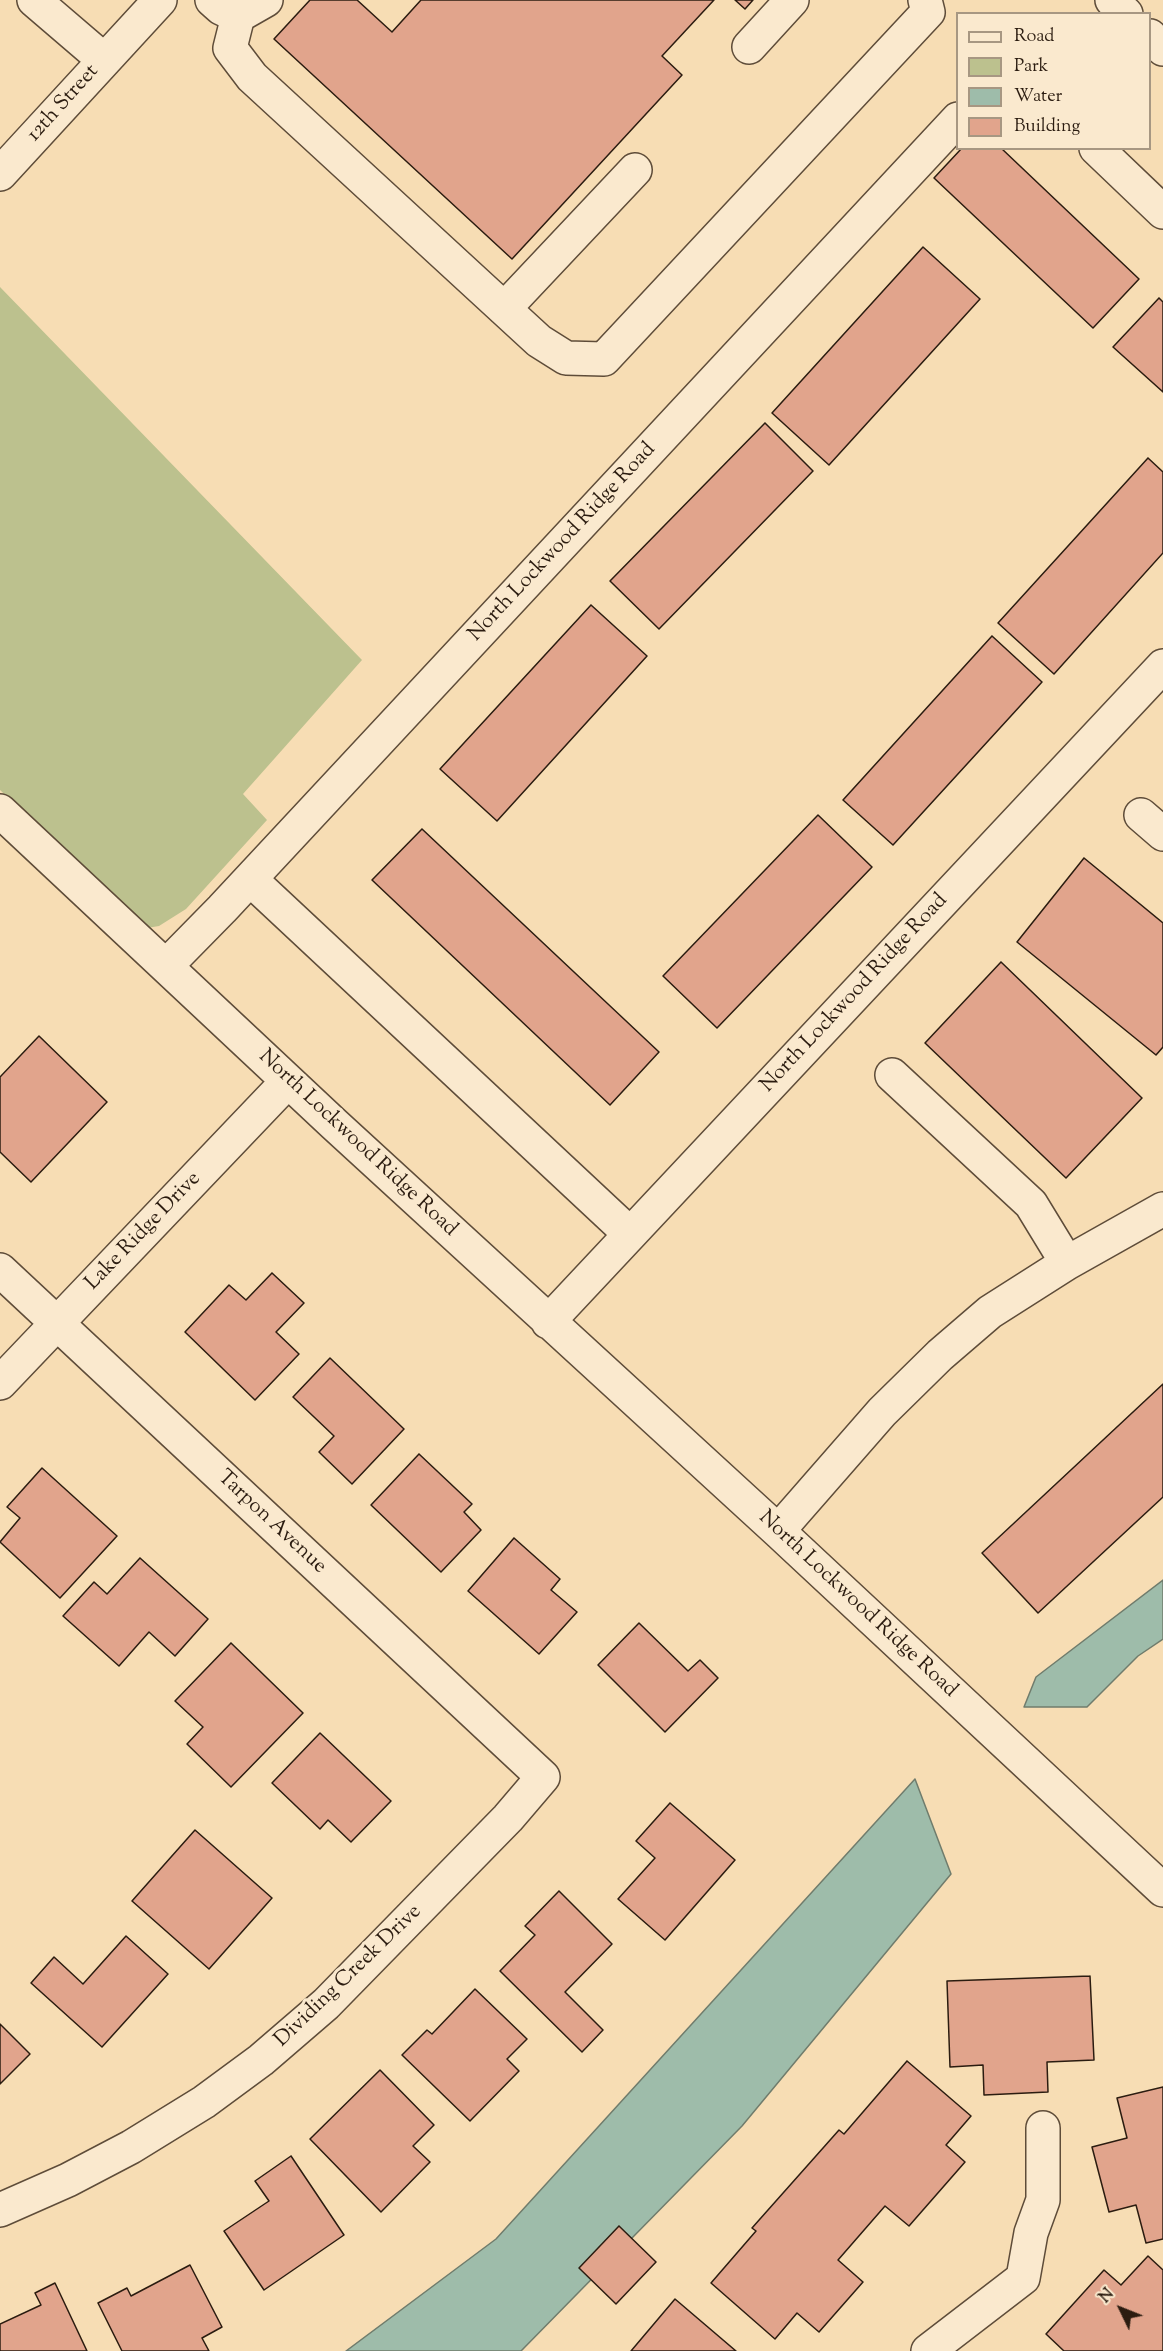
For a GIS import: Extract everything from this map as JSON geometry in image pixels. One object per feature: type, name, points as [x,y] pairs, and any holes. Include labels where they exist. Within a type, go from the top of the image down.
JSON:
[{"type":"street","name":"12th Street","points":[[34,0],[104,60]]},
{"type":"street","name":"12th Street","points":[[0,174],[160,0]]},
{"type":"street","points":[[266,0],[225,8],[230,48],[252,77],[539,341],[566,358],[604,359],[928,12],[925,0]]},
{"type":"street","points":[[749,47],[792,0]]},
{"type":"street","points":[[1112,0],[1124,12]]},
{"type":"street","points":[[1151,38],[1163,49]]},
{"type":"street","name":"North Lockwood Ridge Road","points":[[167,965],[250,879],[956,120]]},
{"type":"street","points":[[1098,150],[1163,212]]},
{"type":"street","points":[[504,309],[635,170]]},
{"type":"street","name":"North Lockwood Ridge Road","points":[[548,1322],[1163,666]]},
{"type":"street","name":"North Lockwood Ridge Road","points":[[0,811],[167,965],[288,1081],[778,1531],[1163,1890]]},
{"type":"street","points":[[250,879],[630,1234]]},
{"type":"street","points":[[892,1074],[1031,1204],[1067,1263]]},
{"type":"street","name":"Lake Ridge Drive","points":[[0,1383],[288,1081]]},
{"type":"street","points":[[778,1531],[882,1412],[940,1355],[990,1312],[1067,1263],[1163,1209]]},
{"type":"street","name":"Tarpon Avenue","points":[[0,1270],[543,1777]]},
{"type":"street","name":"Dividing Creek Drive","points":[[0,2210],[68,2180],[131,2147],[204,2102],[261,2060],[326,2004],[508,1818],[543,1777]]},
{"type":"street","points":[[928,2351],[1023,2278],[1031,2233],[1043,2200],[1043,2128]]},
{"type":"green space","points":[[0,287],[362,660],[243,794],[267,820],[186,909],[159,926],[147,928],[123,909],[0,790]]},
{"type":"water","points":[[1163,1580],[1163,1639],[1138,1656],[1087,1707],[1024,1707],[1036,1677]]},
{"type":"water","points":[[915,1779],[951,1874],[742,2126],[521,2351],[346,2351],[496,2239]]},
{"type":"building","points":[[310,0],[357,0],[392,32],[421,0],[714,0],[662,56],[682,75],[512,259],[274,39]]},
{"type":"building","points":[[735,0],[753,0],[745,9]]},
{"type":"building","points":[[960,150],[1003,150],[1139,279],[1093,328],[934,178]]},
{"type":"building","points":[[923,247],[980,299],[829,465],[772,413]]},
{"type":"building","points":[[1159,298],[1163,302],[1163,392],[1113,347]]},
{"type":"building","points":[[765,423],[813,471],[659,629],[610,581]]},
{"type":"building","points":[[1148,458],[1163,472],[1163,553],[1054,674],[998,623]]},
{"type":"building","points":[[591,605],[647,656],[497,821],[440,769]]},
{"type":"building","points":[[992,636],[1042,682],[893,845],[843,800]]},
{"type":"building","points":[[818,815],[872,867],[717,1028],[663,976]]},
{"type":"building","points":[[422,829],[659,1052],[610,1105],[372,880]]},
{"type":"building","points":[[1084,858],[1163,923],[1163,1047],[1156,1055],[1017,942]]},
{"type":"building","points":[[1001,962],[1142,1098],[1066,1178],[925,1043]]},
{"type":"building","points":[[39,1036],[107,1102],[31,1182],[0,1152],[0,1077]]},
{"type":"building","points":[[272,1273],[304,1303],[276,1332],[299,1354],[255,1400],[185,1332],[229,1285],[246,1300]]},
{"type":"building","points":[[330,1358],[404,1429],[352,1484],[319,1452],[334,1436],[293,1397]]},
{"type":"building","points":[[1163,1384],[1163,1497],[1038,1613],[982,1553]]},
{"type":"building","points":[[419,1454],[472,1504],[464,1512],[481,1530],[441,1572],[371,1505]]},
{"type":"building","points":[[42,1468],[117,1536],[60,1598],[0,1542],[20,1518],[7,1507]]},
{"type":"building","points":[[514,1538],[560,1579],[551,1590],[577,1612],[539,1654],[468,1591]]},
{"type":"building","points":[[140,1558],[208,1619],[175,1656],[149,1632],[119,1666],[63,1616],[94,1582],[107,1594]]},
{"type":"building","points":[[639,1623],[688,1671],[700,1660],[718,1678],[665,1732],[598,1665]]},
{"type":"building","points":[[231,1643],[303,1713],[231,1787],[187,1744],[203,1727],[175,1701]]},
{"type":"building","points":[[320,1733],[391,1801],[351,1842],[328,1820],[320,1829],[272,1783]]},
{"type":"building","points":[[670,1803],[735,1860],[665,1940],[618,1899],[655,1858],[636,1841]]},
{"type":"building","points":[[195,1830],[272,1898],[209,1969],[132,1901]]},
{"type":"building","points":[[559,1891],[612,1944],[565,1992],[603,2030],[582,2052],[500,1971],[535,1935],[525,1926]]},
{"type":"building","points":[[126,1936],[168,1974],[102,2047],[31,1983],[54,1957],[83,1984]]},
{"type":"building","points":[[1090,1976],[1094,2060],[1047,2062],[1048,2092],[984,2095],[983,2065],[950,2067],[947,1981]]},
{"type":"building","points":[[475,1989],[527,2039],[507,2059],[519,2071],[470,2121],[402,2055],[427,2030],[432,2034]]},
{"type":"building","points":[[0,2024],[30,2054],[0,2084]]},
{"type":"building","points":[[907,2061],[971,2116],[946,2145],[965,2162],[909,2226],[885,2206],[838,2260],[863,2282],[819,2332],[797,2313],[775,2339],[711,2283],[756,2231],[752,2228],[839,2130],[844,2134]]},
{"type":"building","points":[[380,2070],[434,2125],[413,2146],[430,2162],[381,2212],[310,2139]]},
{"type":"building","points":[[1163,2087],[1163,2239],[1146,2243],[1136,2205],[1109,2212],[1092,2147],[1127,2138],[1117,2098]]},
{"type":"building","points":[[291,2156],[344,2235],[264,2290],[224,2231],[269,2201],[255,2181]]},
{"type":"building","points":[[619,2226],[656,2262],[616,2304],[579,2268]]},
{"type":"building","points":[[1148,2256],[1163,2270],[1163,2351],[1064,2351],[1046,2334],[1104,2270],[1121,2285]]},
{"type":"building","points":[[190,2265],[222,2327],[202,2338],[209,2351],[122,2351],[98,2303],[127,2288],[131,2296]]},
{"type":"building","points":[[55,2283],[87,2351],[0,2351],[0,2324],[41,2305],[35,2293]]},
{"type":"building","points":[[675,2299],[736,2351],[631,2351]]}]
